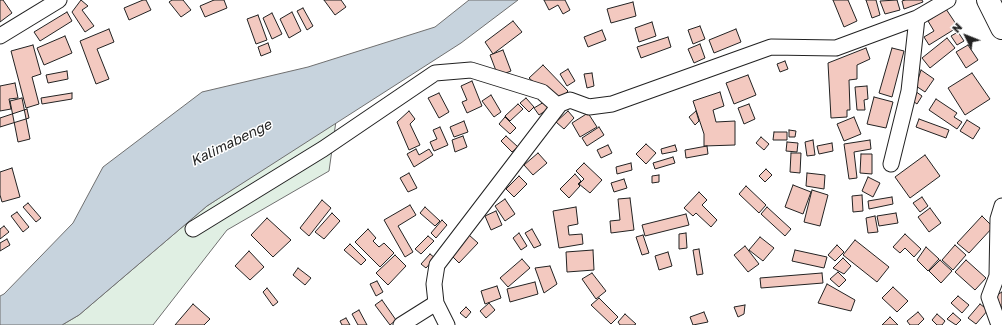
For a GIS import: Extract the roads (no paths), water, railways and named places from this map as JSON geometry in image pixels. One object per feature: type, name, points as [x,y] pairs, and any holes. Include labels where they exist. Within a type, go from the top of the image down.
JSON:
[{"type":"highway","points":[[988,0],[1002,28]]},
{"type":"street","points":[[0,36],[59,0]]},
{"type":"street","points":[[446,325],[436,303],[434,284],[437,265],[558,106],[570,100],[589,107],[612,104],[771,47],[836,48],[917,18],[948,0]]},
{"type":"street","points":[[891,164],[909,91],[917,18]]},
{"type":"street","points":[[193,229],[323,149],[436,73],[471,70],[542,92],[558,106]]},
{"type":"street","points":[[999,325],[989,297],[997,276],[998,219],[1002,206]]},
{"type":"street","points":[[401,325],[436,303]]},
{"type":"water","name":"Kalimabenge","points":[[469,0],[518,0],[461,43],[207,206],[79,315],[62,325],[0,325],[0,296],[4,294],[73,223],[103,167],[202,92],[308,67],[435,27]]}]
